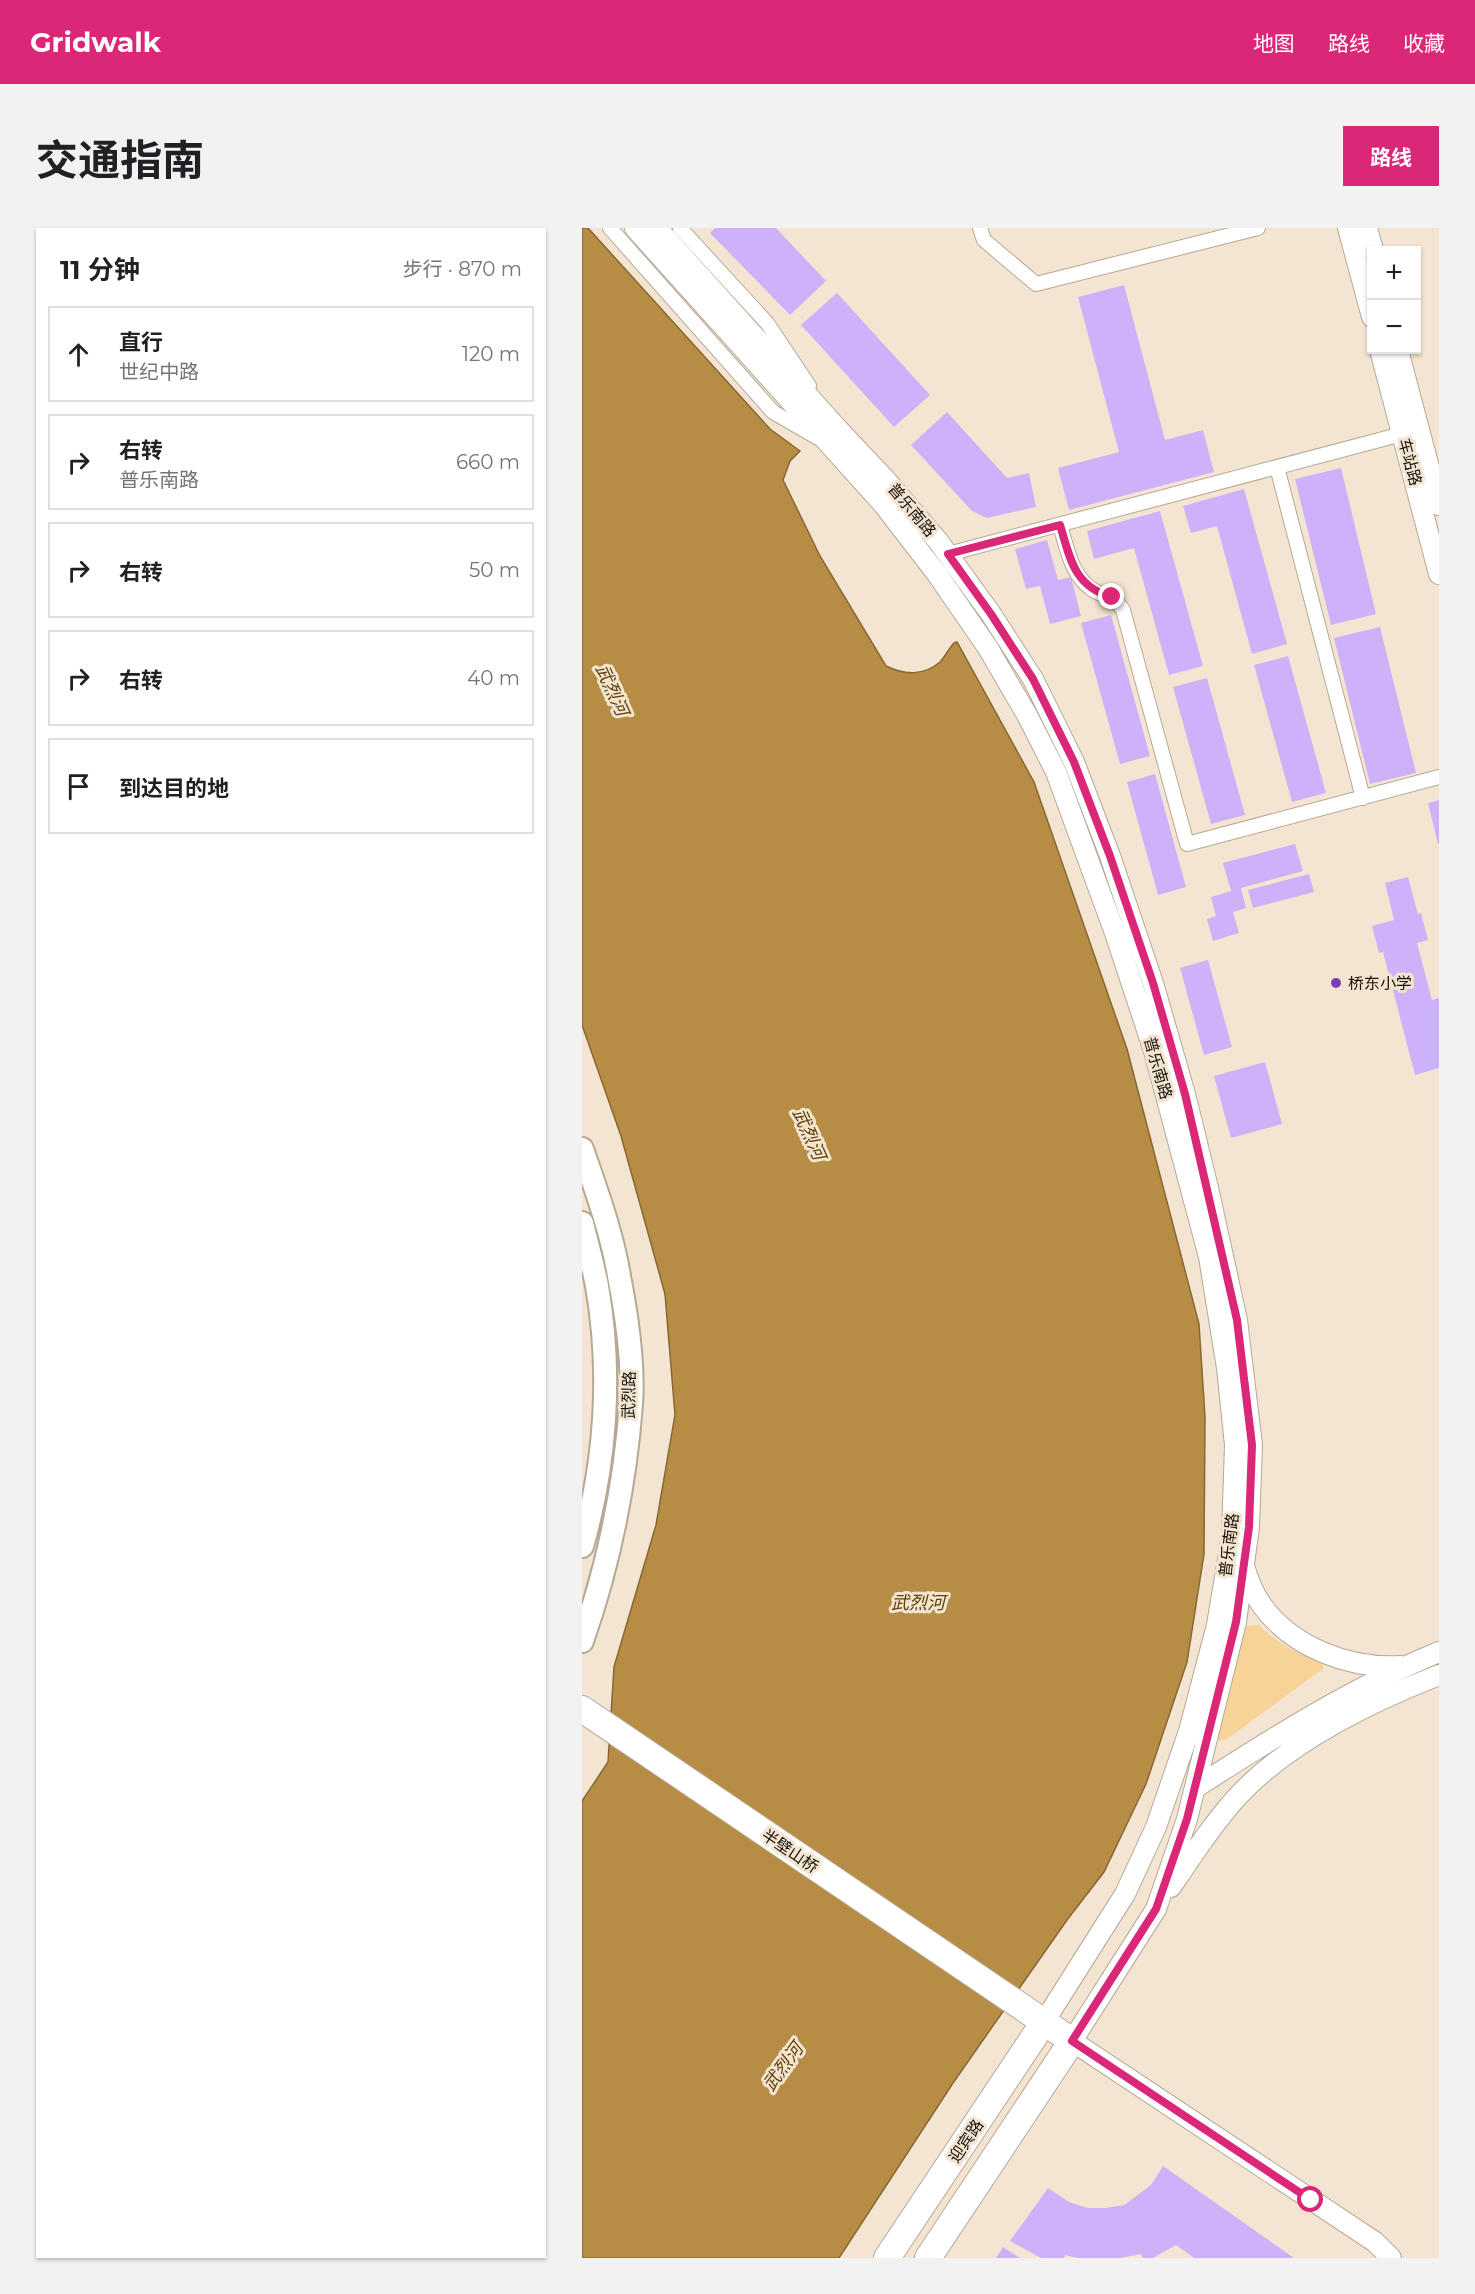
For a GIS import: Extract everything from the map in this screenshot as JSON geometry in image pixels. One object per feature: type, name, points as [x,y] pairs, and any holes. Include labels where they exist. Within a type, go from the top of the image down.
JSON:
[{"type":"highway","name":"半壁山桥","points":[[587,1712],[1072,2041]]},
{"type":"highway","name":"迎宾路","points":[[887,2258],[1044,2022]]},
{"type":"highway","name":"迎宾路","points":[[928,2258],[1072,2041]]},
{"type":"main road","name":"普乐南路","points":[[635,228],[835,438],[885,478],[948,554],[991,614],[1033,679],[1074,762],[1110,856],[1153,983],[1188,1105],[1237,1320],[1252,1445],[1249,1527],[1236,1622],[1187,1819],[1156,1909],[1072,2041]]},
{"type":"main road","name":"普乐南路","points":[[657,228],[835,438],[937,574],[993,658],[1027,715],[1056,772],[1115,933],[1154,1051],[1209,1257],[1227,1368],[1236,1445],[1232,1535],[1217,1625],[1189,1731],[1156,1827],[1125,1894],[1044,2022]]},
{"type":"main road","points":[[1348,228],[1367,301]]},
{"type":"main road","points":[[1367,228],[1372,246]]},
{"type":"main road","name":"车站路","points":[[1381,354],[1439,574]]},
{"type":"main road","name":"车站路","points":[[1399,354],[1439,505]]},
{"type":"main road","name":"武烈路","points":[[582,1149],[619,1274],[628,1342],[631,1402],[616,1524],[582,1641]]},
{"type":"main road","name":"武烈路","points":[[582,1223],[597,1286],[605,1352],[606,1414],[591,1515],[582,1546]]},
{"type":"main road","points":[[1244,1566],[1260,1603],[1292,1635],[1330,1654],[1360,1665],[1380,1667],[1407,1665]]},
{"type":"main road","points":[[1195,1788],[1327,1705],[1407,1665],[1439,1652]]},
{"type":"main road","points":[[1156,1909],[1198,1848],[1239,1795],[1277,1761],[1318,1734],[1397,1692],[1439,1675]]},
{"type":"main road","points":[[1072,2041],[1375,2242],[1391,2258]]},
{"type":"street","points":[[610,228],[773,412],[835,438]]},
{"type":"street","points":[[680,228],[767,323],[835,438]]},
{"type":"street","points":[[980,228],[984,240],[1036,284],[1258,228]]},
{"type":"street","points":[[948,554],[1402,434]]},
{"type":"street","points":[[1277,467],[1363,798]]},
{"type":"street","points":[[1060,525],[1073,566],[1081,579],[1091,589],[1112,597],[1123,610],[1187,844],[1439,777]]},
{"type":"shaded area","points":[[1259,1625],[1288,1648],[1322,1662],[1324,1668],[1227,1739],[1219,1741],[1215,1733],[1242,1634],[1247,1626]]},
{"type":"water","name":"武烈河","points":[[582,228],[588,228],[770,429],[800,451],[790,461],[783,480],[820,556],[886,666],[914,673],[927,670],[940,662],[952,645],[957,642],[1034,782],[1127,1049],[1199,1324],[1205,1417],[1204,1554],[1187,1662],[1146,1784],[1104,1872],[1067,1920],[953,2083],[839,2258],[582,2258],[582,1801],[608,1762],[614,1667],[656,1525],[675,1415],[665,1294],[621,1136],[582,1025]]},
{"type":"building","points":[[715,228],[776,228],[826,281],[790,315],[710,233]]},
{"type":"building","points":[[1124,285],[1165,440],[1203,430],[1214,472],[1069,510],[1058,468],[1119,452],[1078,297]]},
{"type":"building","points":[[837,293],[930,395],[894,427],[801,325]]},
{"type":"building","points":[[947,412],[1007,478],[1029,473],[1036,507],[987,518],[972,511],[911,445]]},
{"type":"building","points":[[1341,468],[1376,614],[1331,625],[1295,479]]},
{"type":"building","points":[[1244,489],[1287,644],[1252,654],[1217,526],[1191,533],[1183,506]]},
{"type":"building","points":[[1160,511],[1203,666],[1169,675],[1134,548],[1094,559],[1087,531]]},
{"type":"building","points":[[1047,540],[1058,580],[1071,577],[1081,616],[1050,624],[1040,586],[1026,589],[1015,549]]},
{"type":"building","points":[[1111,615],[1150,756],[1120,764],[1081,623]]},
{"type":"building","points":[[1380,627],[1416,773],[1370,784],[1334,638]]},
{"type":"building","points":[[1288,656],[1326,793],[1292,802],[1254,665]]},
{"type":"building","points":[[1207,678],[1245,815],[1211,824],[1173,687]]},
{"type":"building","points":[[1155,774],[1186,887],[1158,895],[1127,782]]},
{"type":"building","points":[[1439,800],[1439,844],[1438,844],[1428,803]]},
{"type":"building","points":[[1295,844],[1303,871],[1241,888],[1246,908],[1233,912],[1239,933],[1213,941],[1207,919],[1216,916],[1211,897],[1231,891],[1223,863]]},
{"type":"building","points":[[1309,874],[1314,892],[1253,908],[1248,890]]},
{"type":"building","points":[[1408,877],[1428,940],[1417,943],[1432,1000],[1439,998],[1439,1068],[1415,1075],[1383,952],[1379,953],[1372,926],[1394,920],[1385,883]]},
{"type":"building","points":[[1208,960],[1232,1047],[1204,1055],[1180,968]]},
{"type":"building","points":[[1265,1062],[1282,1124],[1231,1138],[1214,1076]]},
{"type":"building","points":[[1163,2166],[1294,2258],[1194,2258],[1176,2245],[1153,2258],[1143,2258],[1141,2254],[1120,2258],[1078,2258],[1065,2255],[1064,2258],[1041,2258],[1010,2241],[1048,2188],[1069,2202],[1088,2208],[1124,2205],[1151,2185]]},
{"type":"building","points":[[1003,2247],[1020,2258],[996,2258]]},
{"type":"place","name":"桥东小学","points":[[1336,983]]},
{"type":"route","points":[[1112,597],[1091,589],[1081,579],[1073,566],[1060,525],[948,554],[991,614],[1033,679],[1074,762],[1110,856],[1153,983],[1185,1094],[1208,1188],[1237,1320],[1252,1445],[1249,1527],[1236,1622],[1187,1819],[1156,1909],[1072,2041],[1311,2200]]}]
